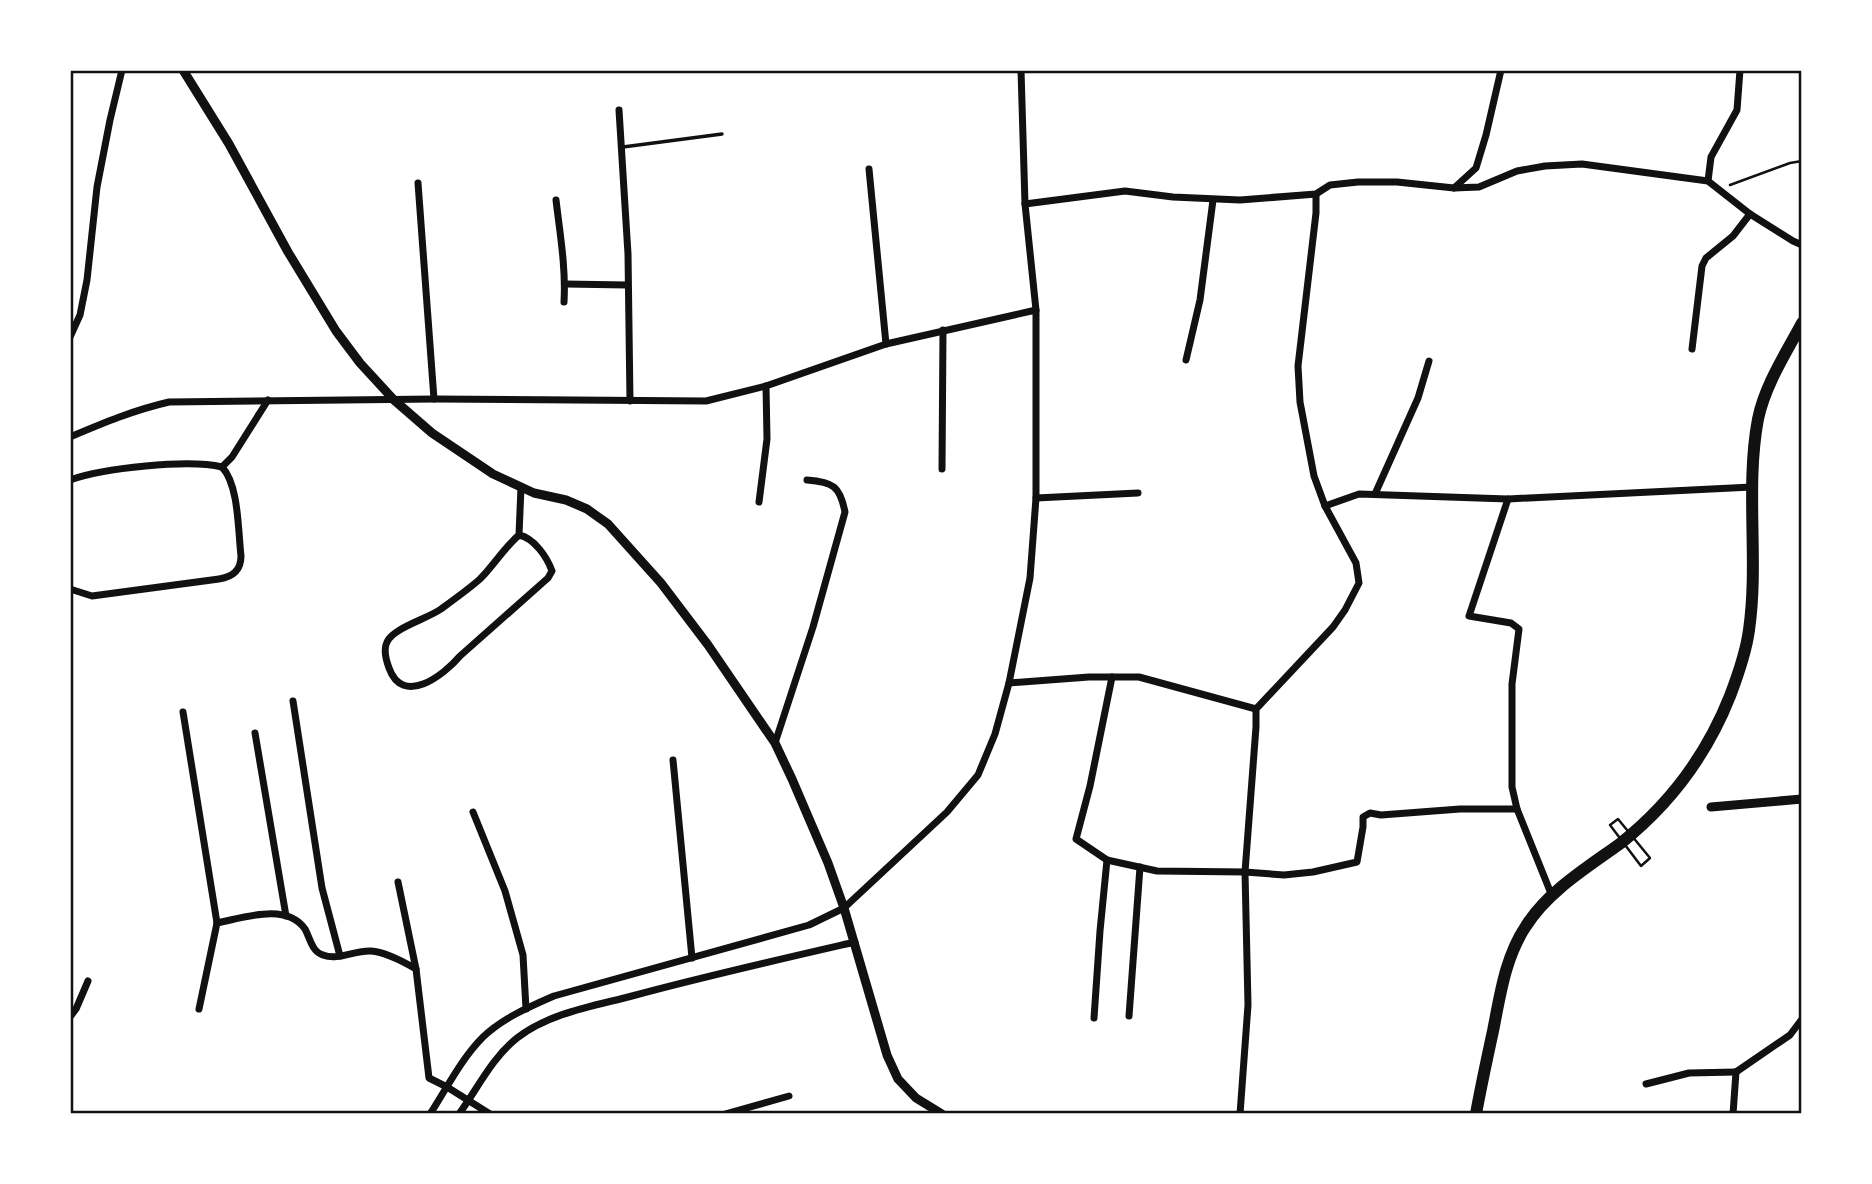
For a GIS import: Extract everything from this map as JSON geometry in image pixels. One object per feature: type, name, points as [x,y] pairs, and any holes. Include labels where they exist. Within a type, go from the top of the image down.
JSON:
[{"type":"main road","points":[[1476,1114],[1509,960],[1526,925],[1552,896],[1624,840],[1668,800],[1697,761],[1719,721],[1745,654],[1749,632],[1753,575],[1753,487],[1756,437],[1762,407],[1773,377],[1802,323]]},
{"type":"street","points":[[70,337],[80,315],[87,280],[96,187],[122,70]]},
{"type":"street","points":[[185,70],[288,252],[336,331],[360,363],[394,400],[432,433],[493,474],[534,493],[566,500],[587,509],[608,524],[669,593],[708,646],[775,743],[828,863],[855,942],[887,1055],[898,1079],[916,1098],[942,1114]]},
{"type":"street","points":[[430,1114],[455,1073],[484,1037],[516,1013],[554,996],[810,925],[844,908],[947,812],[978,775],[995,734],[1009,682],[1030,578],[1036,498],[1036,310],[1025,204],[1021,70]]},
{"type":"street","points":[[1454,188],[1476,168],[1501,70]]},
{"type":"street","points":[[1708,181],[1712,157],[1737,110],[1740,70]]},
{"type":"street","points":[[619,110],[628,254],[630,401]]},
{"type":"street","points":[[1025,204],[1125,191],[1213,200],[1258,199],[1316,194],[1331,185],[1358,182],[1479,187],[1517,171],[1582,164],[1708,181],[1750,214],[1802,245]]},
{"type":"street","points":[[869,169],[886,344]]},
{"type":"street","points":[[418,183],[434,398]]},
{"type":"street","points":[[1240,1114],[1248,1005],[1245,872],[1256,709],[1333,627],[1359,583],[1356,563],[1325,506],[1314,476],[1300,402],[1298,366],[1316,194]]},
{"type":"street","points":[[556,200],[564,256],[564,302]]},
{"type":"street","points":[[1186,360],[1200,300],[1213,200]]},
{"type":"street","points":[[1692,349],[1702,266],[1706,258],[1733,236],[1750,214]]},
{"type":"street","points":[[565,284],[627,285]]},
{"type":"street","points":[[70,438],[116,417],[169,402],[434,398],[706,401],[766,386],[886,344],[1036,310]]},
{"type":"street","points":[[942,469],[943,330]]},
{"type":"street","points":[[1375,494],[1418,398],[1430,361]]},
{"type":"street","points":[[759,502],[767,439],[766,386]]},
{"type":"street","points":[[222,467],[232,457],[268,400]]},
{"type":"street","points":[[70,480],[97,473],[145,467],[199,464],[222,467],[228,474],[233,489],[241,563],[235,573],[219,579],[92,596],[70,589]]},
{"type":"street","points":[[775,743],[813,627],[845,512],[842,498],[835,487],[826,482],[807,480]]},
{"type":"street","points":[[519,535],[527,537],[548,562],[551,571],[548,579],[437,677],[413,687],[403,686],[394,679],[386,656],[385,646],[389,638],[394,632],[441,609],[480,579],[502,551],[519,535],[521,487]]},
{"type":"street","points":[[1325,506],[1359,494],[1508,499],[1753,487]]},
{"type":"street","points":[[1036,498],[1138,493]]},
{"type":"street","points":[[1508,499],[1469,616],[1511,623],[1519,629],[1512,684],[1511,769],[1517,809],[1552,896]]},
{"type":"street","points":[[1112,677],[1090,786],[1076,839],[1107,860],[1157,871],[1284,875],[1314,872],[1352,865],[1358,859],[1363,817],[1370,813],[1381,815],[1460,809],[1517,809]]},
{"type":"street","points":[[1009,682],[1139,677],[1256,709]]},
{"type":"street","points":[[293,701],[322,888],[340,956]]},
{"type":"street","points":[[183,712],[218,923],[199,1009]]},
{"type":"street","points":[[256,733],[286,916]]},
{"type":"street","points":[[673,760],[692,958]]},
{"type":"street","points":[[1711,807],[1802,799]]},
{"type":"street","points":[[473,812],[505,891],[523,955],[526,1009]]},
{"type":"street","points":[[1094,1018],[1107,860]]},
{"type":"street","points":[[1129,1016],[1140,867]]},
{"type":"street","points":[[398,883],[416,969],[429,1078],[490,1114]]},
{"type":"street","points":[[218,923],[265,914],[286,916],[302,926],[317,952],[324,956],[372,951],[398,959],[416,969]]},
{"type":"street","points":[[459,1114],[491,1064],[518,1038],[545,1021],[712,974],[855,942]]},
{"type":"street","points":[[70,1017],[88,981]]},
{"type":"street","points":[[1646,1084],[1689,1073],[1735,1072],[1790,1035],[1802,1019]]},
{"type":"street","points":[[1733,1114],[1735,1072]]},
{"type":"street","points":[[725,1114],[789,1096]]},
{"type":"lane","points":[[621,148],[722,134]]},
{"type":"path","points":[[1717,190],[1790,163],[1802,162]]},
{"type":"path","points":[[1610,825],[1618,819]]},
{"type":"path","points":[[1641,866],[1650,858]]}]
